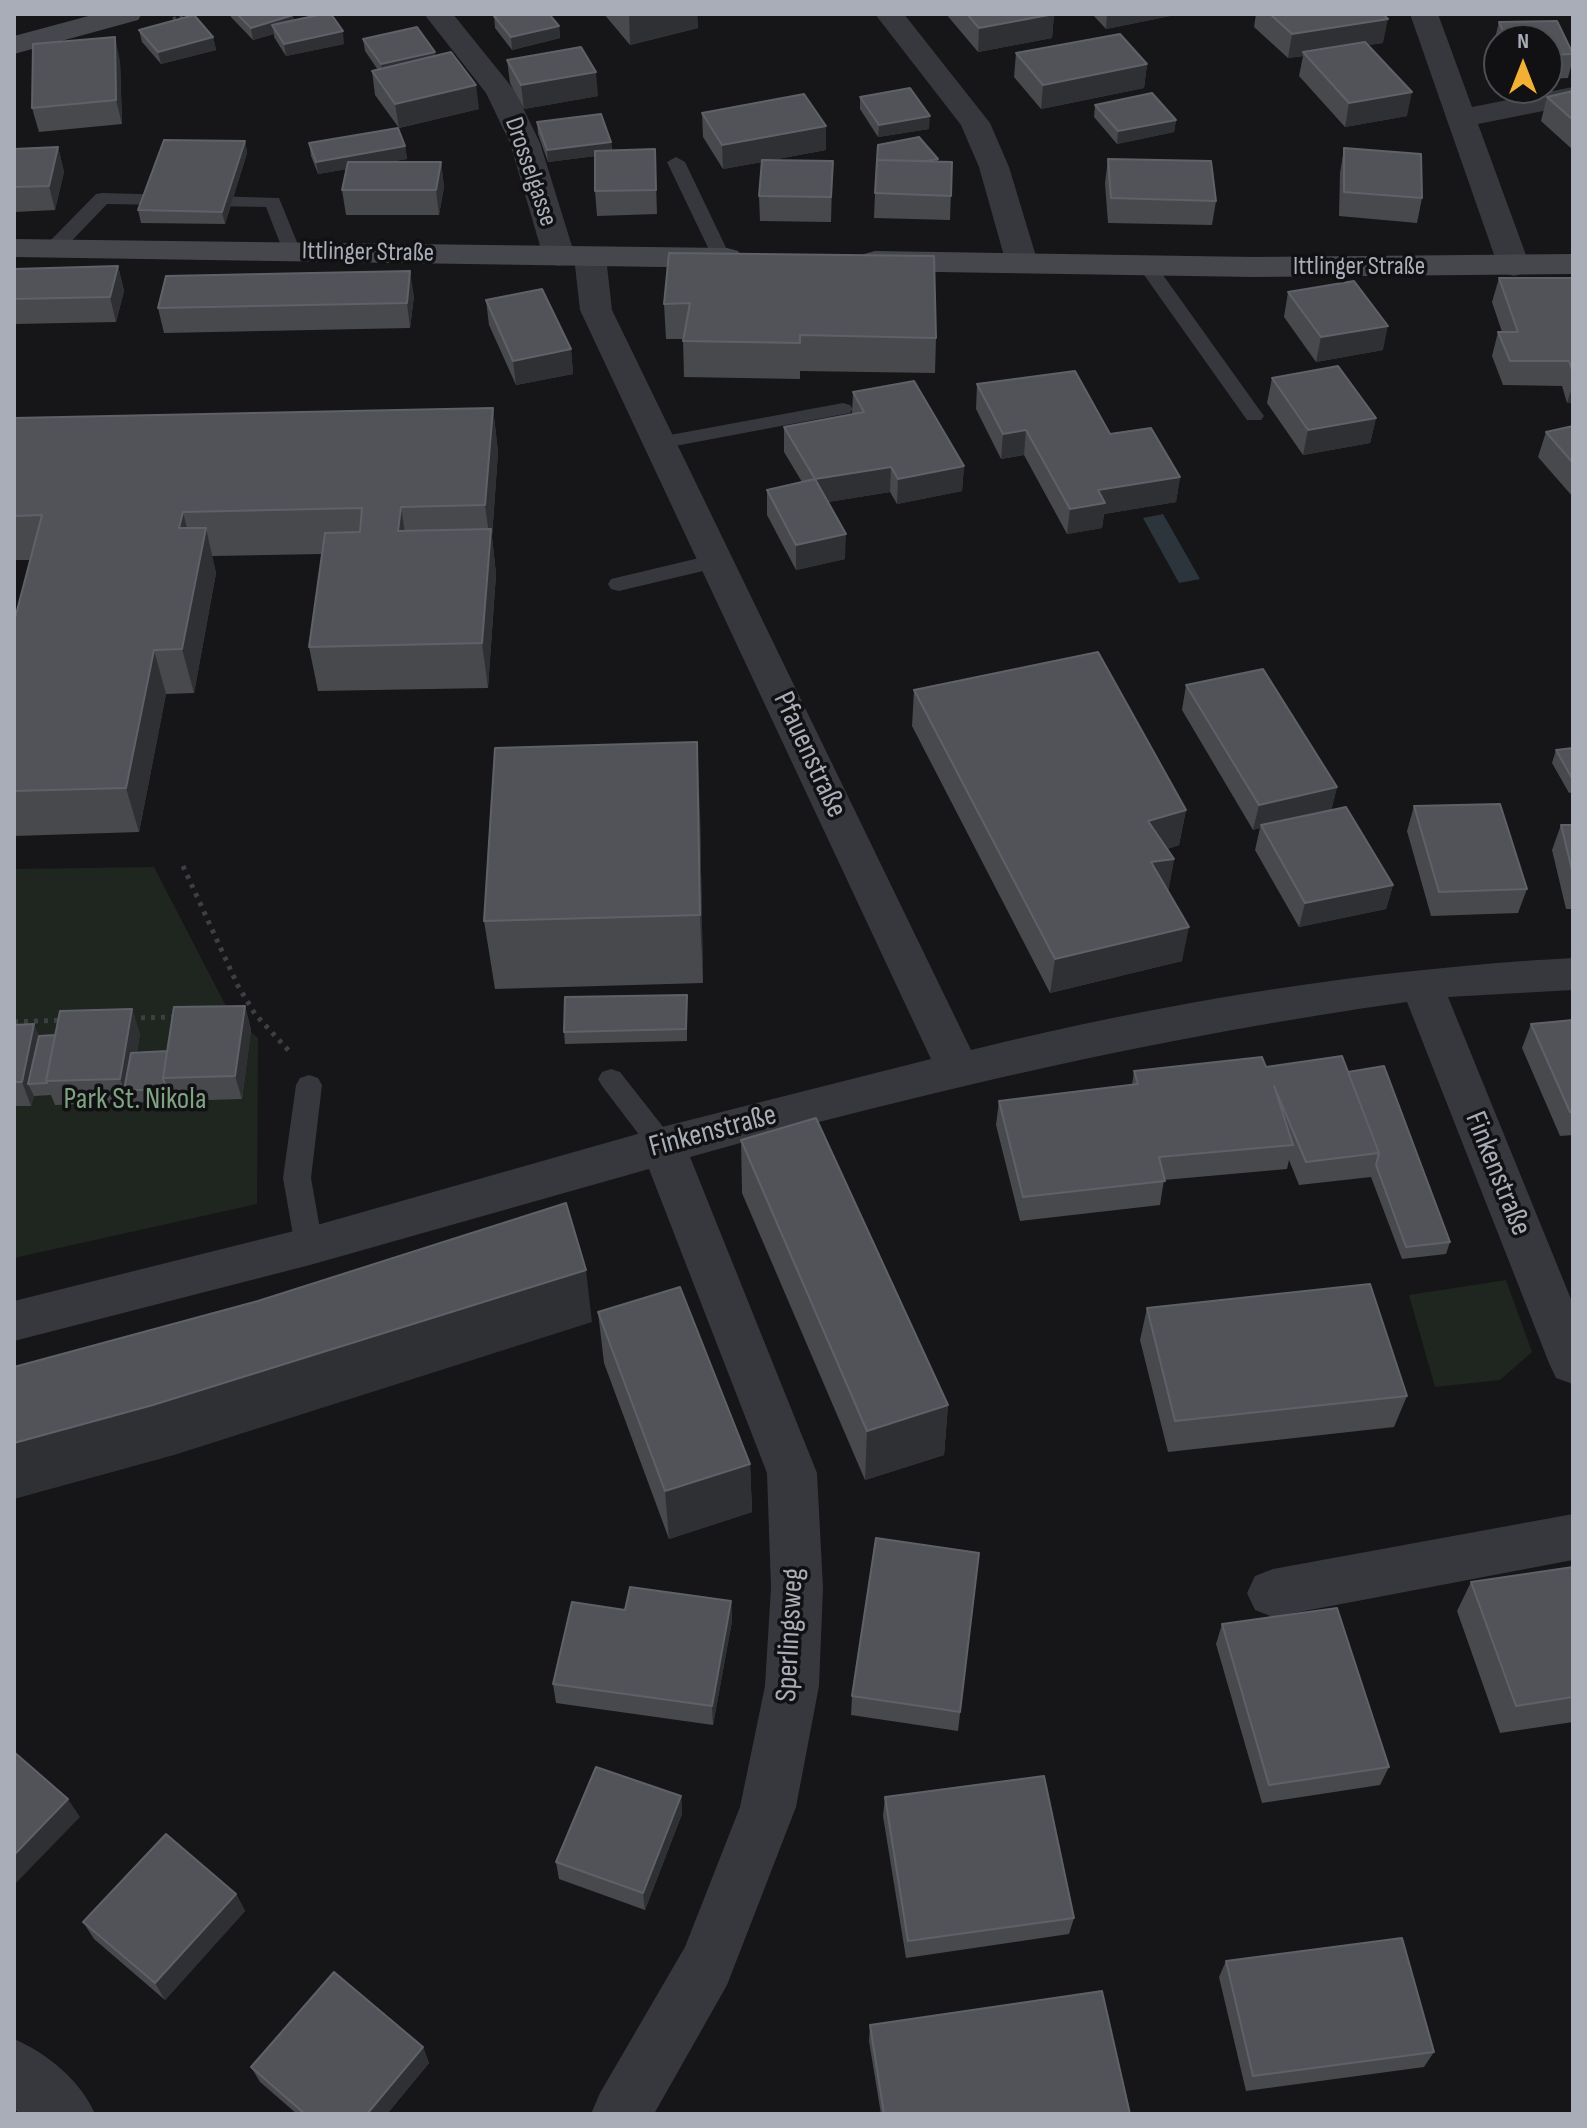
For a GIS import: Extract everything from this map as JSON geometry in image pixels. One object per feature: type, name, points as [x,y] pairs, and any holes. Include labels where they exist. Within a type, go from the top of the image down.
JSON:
[{"type":"street","points":[[14,45],[128,14]]},
{"type":"street","name":"Drosselgasse","points":[[438,14],[500,91],[574,256]]},
{"type":"street","points":[[889,14],[975,123],[994,167],[1022,263]]},
{"type":"street","points":[[1424,14],[1514,266]]},
{"type":"street","points":[[1461,118],[1573,96]]},
{"type":"street","name":"Ittlinger Straße","points":[[14,248],[738,259]]},
{"type":"street","name":"Pfauenstraße","points":[[574,256],[596,310],[957,1067]]},
{"type":"street","name":"Ittlinger Straße","points":[[848,260],[1146,265],[1573,264]]},
{"type":"street","name":"Finkenstraße","points":[[14,1321],[309,1246],[662,1145],[957,1067],[1183,1020],[1421,984],[1573,974]]},
{"type":"street","name":"Finkenstraße","points":[[1421,984],[1573,1363]]},
{"type":"street","name":"Sperlingsweg","points":[[621,2114],[707,1965],[768,1807],[792,1686],[797,1588],[792,1473],[662,1145]]},
{"type":"street","points":[[1273,1593],[1573,1537]]},
{"type":"street","points":[[14,2069],[65,2114]]},
{"type":"lane","name":"Ittlinger Straße","points":[[676,162],[738,259]]},
{"type":"lane","points":[[54,248],[102,198],[273,202],[292,252]]},
{"type":"lane","points":[[1146,265],[1254,416]]},
{"type":"lane","points":[[659,443],[843,409]]},
{"type":"lane","points":[[619,584],[716,561]]},
{"type":"lane","points":[[611,1079],[662,1145]]},
{"type":"lane","points":[[309,1085],[297,1178],[309,1246]]},
{"type":"path","points":[[183,866],[213,936],[255,1014],[291,1054],[309,1085]]},
{"type":"path","points":[[240,1015],[255,1014]]},
{"type":"path","points":[[119,1018],[180,1017]]},
{"type":"path","points":[[14,1022],[74,1020]]},
{"type":"green space","name":"Park St. Nikola","points":[[154,867],[229,1012],[258,1038],[257,1204],[14,1258],[14,869]]},
{"type":"green space","points":[[1506,1280],[1532,1352],[1500,1380],[1435,1387],[1409,1295]]},
{"type":"shaded area","points":[[1163,514],[1200,579],[1179,583],[1143,518]]},
{"type":"building","points":[[237,14],[292,14],[293,15],[251,28]]},
{"type":"building","points":[[331,14],[343,31],[284,44],[272,25]]},
{"type":"building","points":[[549,14],[559,26],[511,37],[494,16]]},
{"type":"building","points":[[967,14],[1054,14],[979,28]]},
{"type":"building","points":[[1270,14],[1383,14],[1388,19],[1292,34]]},
{"type":"building","points":[[194,15],[213,37],[158,52],[139,30]]},
{"type":"building","points":[[1557,21],[1558,24],[1500,24]]},
{"type":"building","points":[[417,27],[435,52],[381,64],[363,39]]},
{"type":"building","points":[[1563,33],[1573,54],[1563,54]]},
{"type":"building","points":[[1120,34],[1147,64],[1043,85],[1016,53]]},
{"type":"building","points":[[115,37],[116,100],[32,108],[33,44]]},
{"type":"building","points":[[1365,42],[1412,92],[1349,103],[1303,52]]},
{"type":"building","points":[[581,47],[596,72],[521,85],[507,60]]},
{"type":"building","points":[[451,52],[476,85],[395,104],[372,71]]},
{"type":"building","points":[[910,88],[930,116],[879,125],[860,97]]},
{"type":"building","points":[[1573,91],[1573,120],[1555,104],[1563,104],[1563,93]]},
{"type":"building","points":[[1152,93],[1176,120],[1118,131],[1095,105]]},
{"type":"building","points":[[804,94],[826,126],[722,145],[702,113]]},
{"type":"building","points":[[601,114],[611,142],[547,150],[537,122]]},
{"type":"building","points":[[398,128],[405,146],[316,162],[309,143]]},
{"type":"building","points":[[919,137],[938,159],[877,160],[878,145]]},
{"type":"building","points":[[164,140],[245,141],[222,212],[138,210]]},
{"type":"building","points":[[58,147],[49,186],[14,187],[14,149]]},
{"type":"building","points":[[1344,148],[1421,154],[1422,198],[1344,192]]},
{"type":"building","points":[[655,149],[656,190],[595,191],[595,151]]},
{"type":"building","points":[[1108,159],[1211,161],[1216,201],[1111,198]]},
{"type":"building","points":[[762,160],[833,161],[831,197],[759,196]]},
{"type":"building","points":[[877,160],[952,162],[951,196],[875,193]]},
{"type":"building","points":[[348,162],[441,162],[436,190],[342,190]]},
{"type":"building","points":[[669,253],[934,256],[936,338],[800,335],[800,343],[683,341],[690,303],[664,304]]},
{"type":"building","points":[[118,266],[110,297],[14,299],[14,269]]},
{"type":"building","points":[[410,271],[407,303],[158,308],[166,276]]},
{"type":"building","points":[[1499,278],[1572,278],[1573,373],[1569,361],[1510,361],[1498,332],[1518,332]]},
{"type":"building","points":[[1354,281],[1388,326],[1321,337],[1288,292]]},
{"type":"building","points":[[542,289],[571,349],[513,361],[486,300]]},
{"type":"building","points":[[1338,366],[1376,418],[1308,430],[1272,378]]},
{"type":"building","points":[[1075,371],[1110,434],[1151,428],[1180,477],[1098,490],[1105,503],[1070,509],[1026,430],[1003,434],[977,384]]},
{"type":"building","points":[[914,381],[964,466],[898,479],[891,467],[815,479],[784,427],[864,412],[853,392]]},
{"type":"building","points":[[493,408],[485,505],[401,507],[398,531],[491,529],[482,643],[309,647],[325,533],[360,532],[362,508],[183,512],[179,528],[206,528],[182,649],[154,650],[126,788],[14,791],[14,622],[42,515],[14,516],[14,418]]},
{"type":"building","points":[[1573,426],[1573,463],[1546,432]]},
{"type":"building","points":[[815,479],[846,534],[796,545],[767,490]]},
{"type":"building","points":[[1098,652],[1186,810],[1148,821],[1174,859],[1151,862],[1189,927],[1055,959],[914,690]]},
{"type":"building","points":[[1263,669],[1337,787],[1259,805],[1186,685]]},
{"type":"building","points":[[697,742],[700,915],[484,921],[495,748]]},
{"type":"building","points":[[1573,748],[1573,780],[1556,750]]},
{"type":"building","points":[[1500,804],[1527,889],[1439,892],[1414,806]]},
{"type":"building","points":[[1346,807],[1393,885],[1305,903],[1261,825]]},
{"type":"building","points":[[1561,825],[1573,825],[1573,874]]},
{"type":"building","points":[[687,995],[686,1029],[564,1032],[565,997]]},
{"type":"building","points":[[245,1006],[235,1076],[163,1078],[174,1007]]},
{"type":"building","points":[[132,1009],[120,1079],[46,1081],[60,1011]]},
{"type":"building","points":[[1573,1020],[1573,1112],[1570,1112],[1531,1024]]},
{"type":"building","points":[[34,1024],[22,1082],[14,1082],[14,1025]]},
{"type":"building","points":[[55,1035],[47,1083],[28,1084],[39,1036]]},
{"type":"building","points":[[167,1051],[163,1078],[166,1090],[124,1090],[131,1053]]},
{"type":"building","points":[[1342,1056],[1379,1153],[1306,1162],[1274,1086],[1293,1145],[1159,1157],[1165,1181],[1023,1197],[999,1101],[1138,1084],[1134,1071],[1262,1057],[1266,1067]]},
{"type":"building","points":[[1384,1066],[1450,1242],[1406,1247],[1376,1165],[1379,1153],[1348,1072]]},
{"type":"building","points":[[816,1118],[948,1405],[867,1431],[741,1140]]},
{"type":"building","points":[[566,1203],[586,1270],[153,1405],[14,1443],[14,1367],[258,1301]]},
{"type":"building","points":[[1370,1284],[1407,1396],[1175,1421],[1147,1308]]},
{"type":"building","points":[[680,1287],[750,1464],[665,1491],[598,1312]]},
{"type":"building","points":[[876,1538],[979,1553],[960,1712],[852,1696]]},
{"type":"building","points":[[1573,1567],[1573,1697],[1516,1706],[1471,1582]]},
{"type":"building","points":[[630,1587],[731,1601],[712,1706],[553,1684],[572,1602],[625,1610]]},
{"type":"building","points":[[1337,1608],[1389,1767],[1269,1785],[1222,1624]]},
{"type":"building","points":[[14,1752],[68,1799],[14,1855]]},
{"type":"building","points":[[596,1767],[681,1796],[643,1893],[556,1862]]},
{"type":"building","points":[[1044,1776],[1074,1918],[908,1941],[885,1797]]},
{"type":"building","points":[[166,1834],[236,1894],[155,1983],[83,1922]]},
{"type":"building","points":[[1402,1938],[1434,2052],[1253,2076],[1226,1961]]},
{"type":"building","points":[[334,1972],[423,2047],[367,2114],[305,2114],[251,2067]]},
{"type":"building","points":[[1102,1991],[1130,2114],[884,2114],[870,2025]]}]
